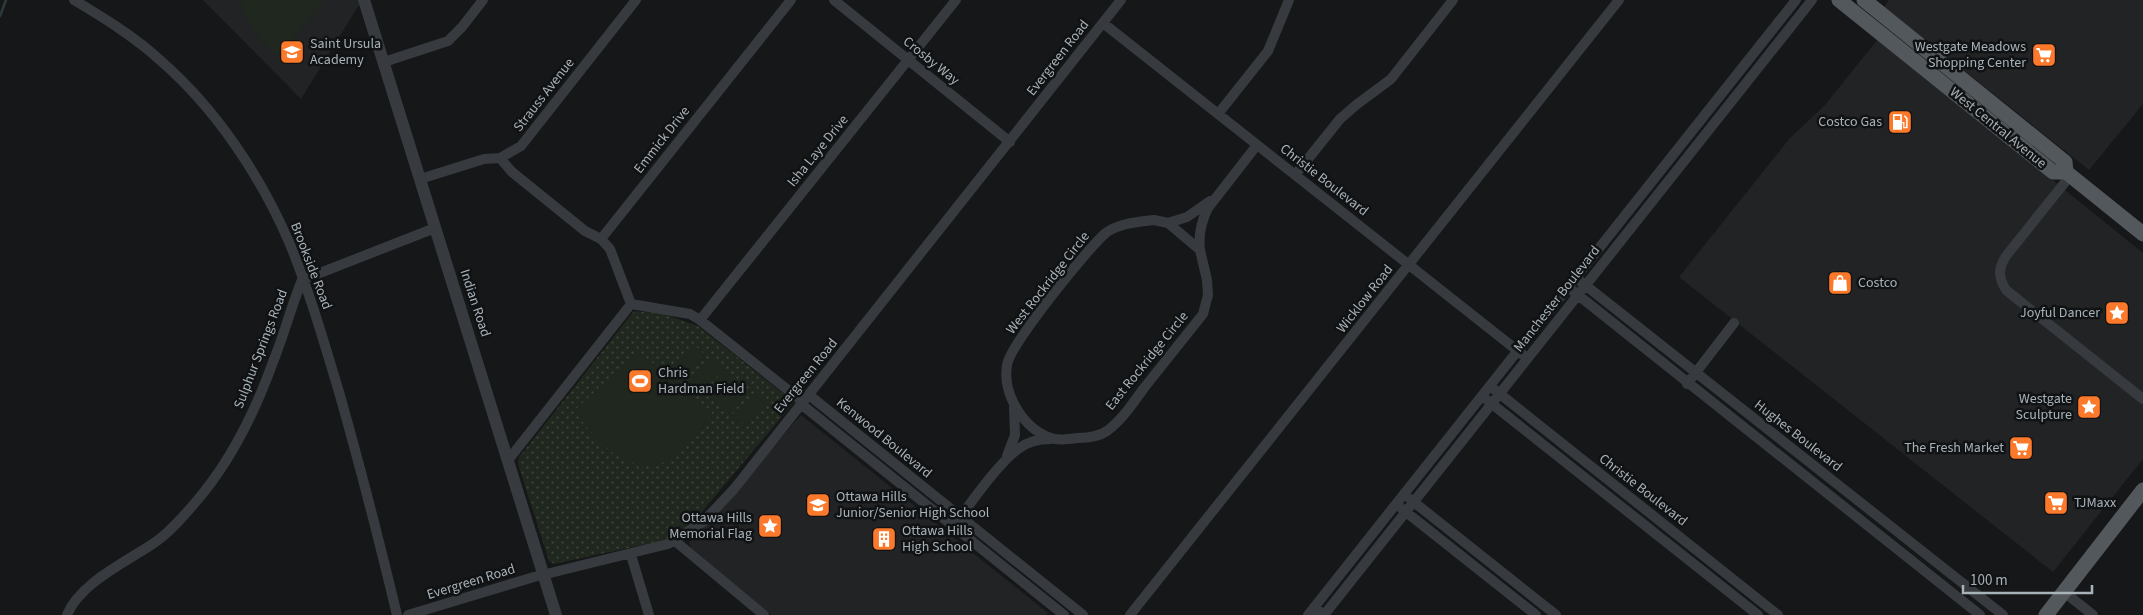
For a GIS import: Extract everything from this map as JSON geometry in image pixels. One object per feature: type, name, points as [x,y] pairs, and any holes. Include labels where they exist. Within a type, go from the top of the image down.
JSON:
[{"type":"main road","name":"West Central Avenue","points":[[1839,0],[2053,172],[2068,174],[2143,234]]},
{"type":"main road","name":"West Central Avenue","points":[[1864,0],[2066,162],[2068,174]]},
{"type":"main road","points":[[1885,37],[1893,33],[1947,76],[1955,74]]},
{"type":"main road","points":[[2046,615],[2143,490]]},
{"type":"street","name":"Brookside Road","points":[[74,0],[112,24],[162,61],[210,113],[260,184],[289,243],[323,339],[366,486],[397,615]]},
{"type":"street","name":"Indian Road","points":[[364,0],[556,615]]},
{"type":"street","points":[[384,62],[448,41],[462,27],[483,0]]},
{"type":"street","name":"Strauss Avenue","points":[[420,179],[484,159],[500,158],[521,146],[636,0]]},
{"type":"street","name":"Emmick Drive","points":[[601,239],[791,0]]},
{"type":"street","name":"Crosby Way","points":[[834,0],[1010,142]]},
{"type":"street","name":"Isha Laye Drive","points":[[700,320],[956,0]]},
{"type":"street","name":"Evergreen Road","points":[[408,615],[544,575],[631,555],[675,541],[693,530],[716,510],[1121,0]]},
{"type":"street","points":[[1218,114],[1268,51],[1289,0]]},
{"type":"street","points":[[1295,175],[1340,119],[1391,79],[1453,0]]},
{"type":"street","name":"Wicklow Road","points":[[1130,615],[1619,0]]},
{"type":"street","name":"Manchester Boulevard","points":[[1311,611],[1796,0]]},
{"type":"street","name":"Manchester Boulevard","points":[[1324,615],[1812,0]]},
{"type":"street","name":"Christie Boulevard","points":[[1103,23],[1528,358]]},
{"type":"street","points":[[1168,223],[1187,217],[1213,199],[1257,145]]},
{"type":"street","points":[[500,158],[512,172],[585,231],[601,239],[610,249],[631,304]]},
{"type":"street","points":[[2068,174],[2006,256],[2001,264],[2000,277],[2006,290],[2143,399]]},
{"type":"street","name":"East Rockridge Circle","points":[[1032,426],[1044,435],[1056,439],[1089,438],[1099,436],[1108,430],[1124,414],[1203,314],[1208,295],[1207,280],[1198,237],[1203,218],[1213,199]]},
{"type":"street","name":"West Rockridge Circle","points":[[1032,426],[1014,406],[1007,377],[1007,365],[1024,332],[1093,246],[1108,232],[1122,225],[1154,220],[1168,223]]},
{"type":"street","points":[[1168,223],[1200,250]]},
{"type":"street","name":"Sulphur Springs Road","points":[[67,615],[87,588],[156,542],[178,522],[213,480],[243,432],[253,410],[273,364],[302,280],[435,228]]},
{"type":"street","name":"Hughes Boulevard","points":[[1576,278],[2003,615]]},
{"type":"street","name":"Hughes Boulevard","points":[[1568,288],[1980,615]]},
{"type":"street","points":[[631,304],[690,314],[804,400]]},
{"type":"street","points":[[508,459],[631,304]]},
{"type":"street","points":[[1687,384],[1734,323]]},
{"type":"street","name":"Christie Boulevard","points":[[1490,386],[1778,615]]},
{"type":"street","name":"Christie Boulevard","points":[[1482,396],[1758,615]]},
{"type":"street","name":"Kenwood Boulevard","points":[[804,400],[960,516],[1083,615]]},
{"type":"street","name":"Kenwood Boulevard","points":[[804,400],[953,526],[1064,615]]},
{"type":"street","points":[[1005,461],[1015,436],[1014,406]]},
{"type":"street","points":[[953,526],[1005,461],[1017,450],[1028,443],[1056,439]]},
{"type":"street","points":[[1404,495],[1556,615]]},
{"type":"street","points":[[1396,504],[1536,615]]},
{"type":"street","points":[[675,541],[764,615]]},
{"type":"street","points":[[631,555],[649,615]]},
{"type":"street","points":[[2064,592],[2094,615]]},
{"type":"street","points":[[1311,611],[1324,615]]},
{"type":"shaded area","name":"Saint Ursula Academy","points":[[203,0],[358,0],[359,5],[301,99]]},
{"type":"shaded area","points":[[241,0],[322,0],[323,3],[278,56],[249,24],[245,17]]},
{"type":"shaded area","name":"Westgate Meadows Shopping Center","points":[[1889,0],[2143,0],[2143,104],[2089,170],[1884,7]]},
{"type":"shaded area","points":[[1878,39],[2143,253],[2143,459],[2053,572],[1679,277],[1790,138],[1825,105]]},
{"type":"shaded area","points":[[2118,301],[2127,309],[2116,324],[2106,316]]},
{"type":"shaded area","points":[[634,311],[664,314],[698,326],[794,402],[691,525],[666,540],[554,564],[549,561],[518,464],[519,457]]},
{"type":"shaded area","points":[[695,346],[706,355],[686,379],[675,370]]},
{"type":"shaded area","name":"Chris Hardman Field","points":[[638,351],[712,412],[695,437],[678,454],[661,463],[644,466],[627,461],[610,450],[592,433],[574,411]]},
{"type":"shaded area","points":[[709,358],[721,367],[701,391],[690,382]]},
{"type":"shaded area","points":[[724,369],[736,378],[716,402],[705,393]]},
{"type":"shaded area","points":[[739,381],[750,390],[731,415],[719,405]]},
{"type":"shaded area","points":[[754,393],[765,402],[746,426],[734,417]]},
{"type":"shaded area","name":"Ottawa Hills Junior/Senior High School","points":[[801,415],[1048,613],[1046,615],[771,615],[691,548],[689,542]]},
{"type":"waterway","points":[[0,16],[6,0]]},
{"type":"place","name":"Saint Ursula Academy","points":[[292,52]]},
{"type":"place","name":"Westgate Meadows Shopping Center","points":[[2044,55]]},
{"type":"place","name":"Costco Gas","points":[[1900,122]]},
{"type":"place","name":"Costco","points":[[1840,283]]},
{"type":"place","name":"Joyful Dancer","points":[[2117,313]]},
{"type":"place","name":"Chris Hardman Field","points":[[640,381]]},
{"type":"place","name":"Westgate Sculpture","points":[[2089,407]]},
{"type":"place","name":"The Fresh Market","points":[[2021,448]]},
{"type":"place","name":"TJMaxx","points":[[2056,503]]},
{"type":"place","name":"Ottawa Hills Junior/Senior High School","points":[[818,505]]},
{"type":"place","name":"Ottawa Hills Memorial Flag","points":[[770,526]]},
{"type":"place","name":"Ottawa Hills High School","points":[[884,539]]}]
